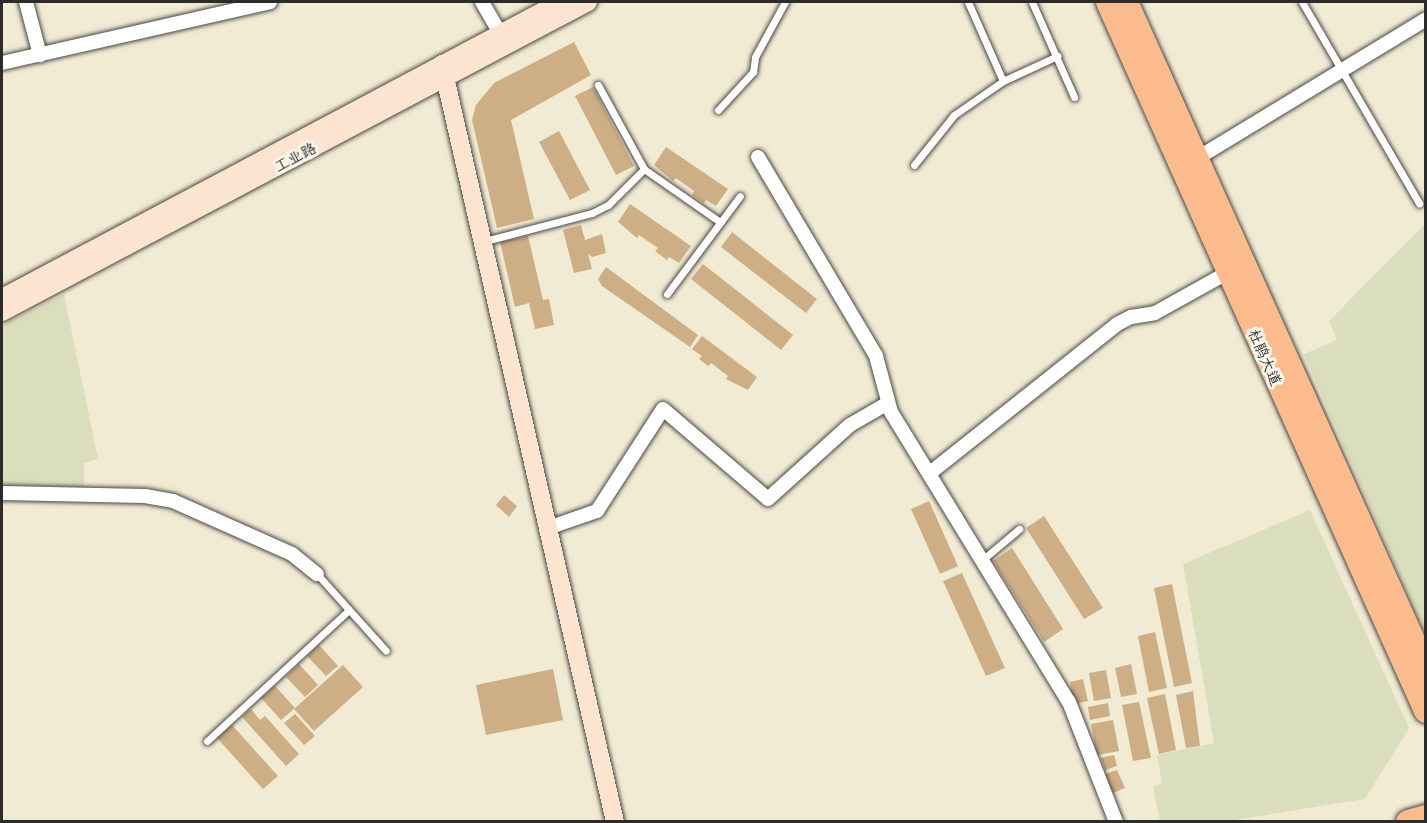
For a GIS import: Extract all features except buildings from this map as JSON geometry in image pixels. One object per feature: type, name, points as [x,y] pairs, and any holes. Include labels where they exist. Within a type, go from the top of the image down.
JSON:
[{"type":"highway","name":"杜鹃大道","points":[[1108,2],[1227,273],[1425,711]]},
{"type":"highway","name":"杜鹃大道","points":[[1126,2],[1425,669]]},
{"type":"highway","points":[[1408,822],[1425,817]]},
{"type":"main road","name":"工业路","points":[[2,312],[443,71],[500,33],[560,2]]},
{"type":"main road","name":"工业路","points":[[2,298],[443,71],[588,2]]},
{"type":"main road","points":[[443,71],[615,822]]},
{"type":"street","points":[[26,2],[40,55]]},
{"type":"street","points":[[2,63],[270,2]]},
{"type":"street","points":[[482,2],[500,33]]},
{"type":"street","points":[[1196,159],[1425,19]]},
{"type":"street","points":[[758,157],[876,356],[888,403],[981,561],[1069,702],[1116,822]]},
{"type":"street","points":[[930,473],[1117,324],[1131,317],[1155,313],[1227,273]]},
{"type":"street","points":[[548,528],[597,511],[663,409],[768,499],[850,424],[888,403]]},
{"type":"street","points":[[2,493],[145,496],[173,501],[292,554],[317,574]]},
{"type":"lane","points":[[718,110],[753,72],[755,57],[785,2]]},
{"type":"lane","points":[[968,2],[1003,81]]},
{"type":"lane","points":[[1032,2],[1074,97]]},
{"type":"lane","points":[[1302,2],[1419,203]]},
{"type":"lane","points":[[914,165],[954,115],[1003,81],[1056,56]]},
{"type":"lane","points":[[598,85],[644,169],[720,222]]},
{"type":"lane","points":[[482,242],[592,213],[608,205],[644,169]]},
{"type":"lane","points":[[667,294],[740,196]]},
{"type":"lane","points":[[981,561],[1020,529]]},
{"type":"lane","points":[[317,574],[386,651]]},
{"type":"lane","points":[[207,741],[348,611]]},
{"type":"shaded area","points":[[1425,224],[1425,634],[1304,354],[1337,340],[1329,321]]},
{"type":"shaded area","points":[[64,294],[98,459],[84,463],[84,487],[2,486],[2,325]]},
{"type":"shaded area","points":[[1310,510],[1409,728],[1365,799],[1229,821],[1160,821],[1153,786],[1162,783],[1157,755],[1214,743],[1183,564]]}]
